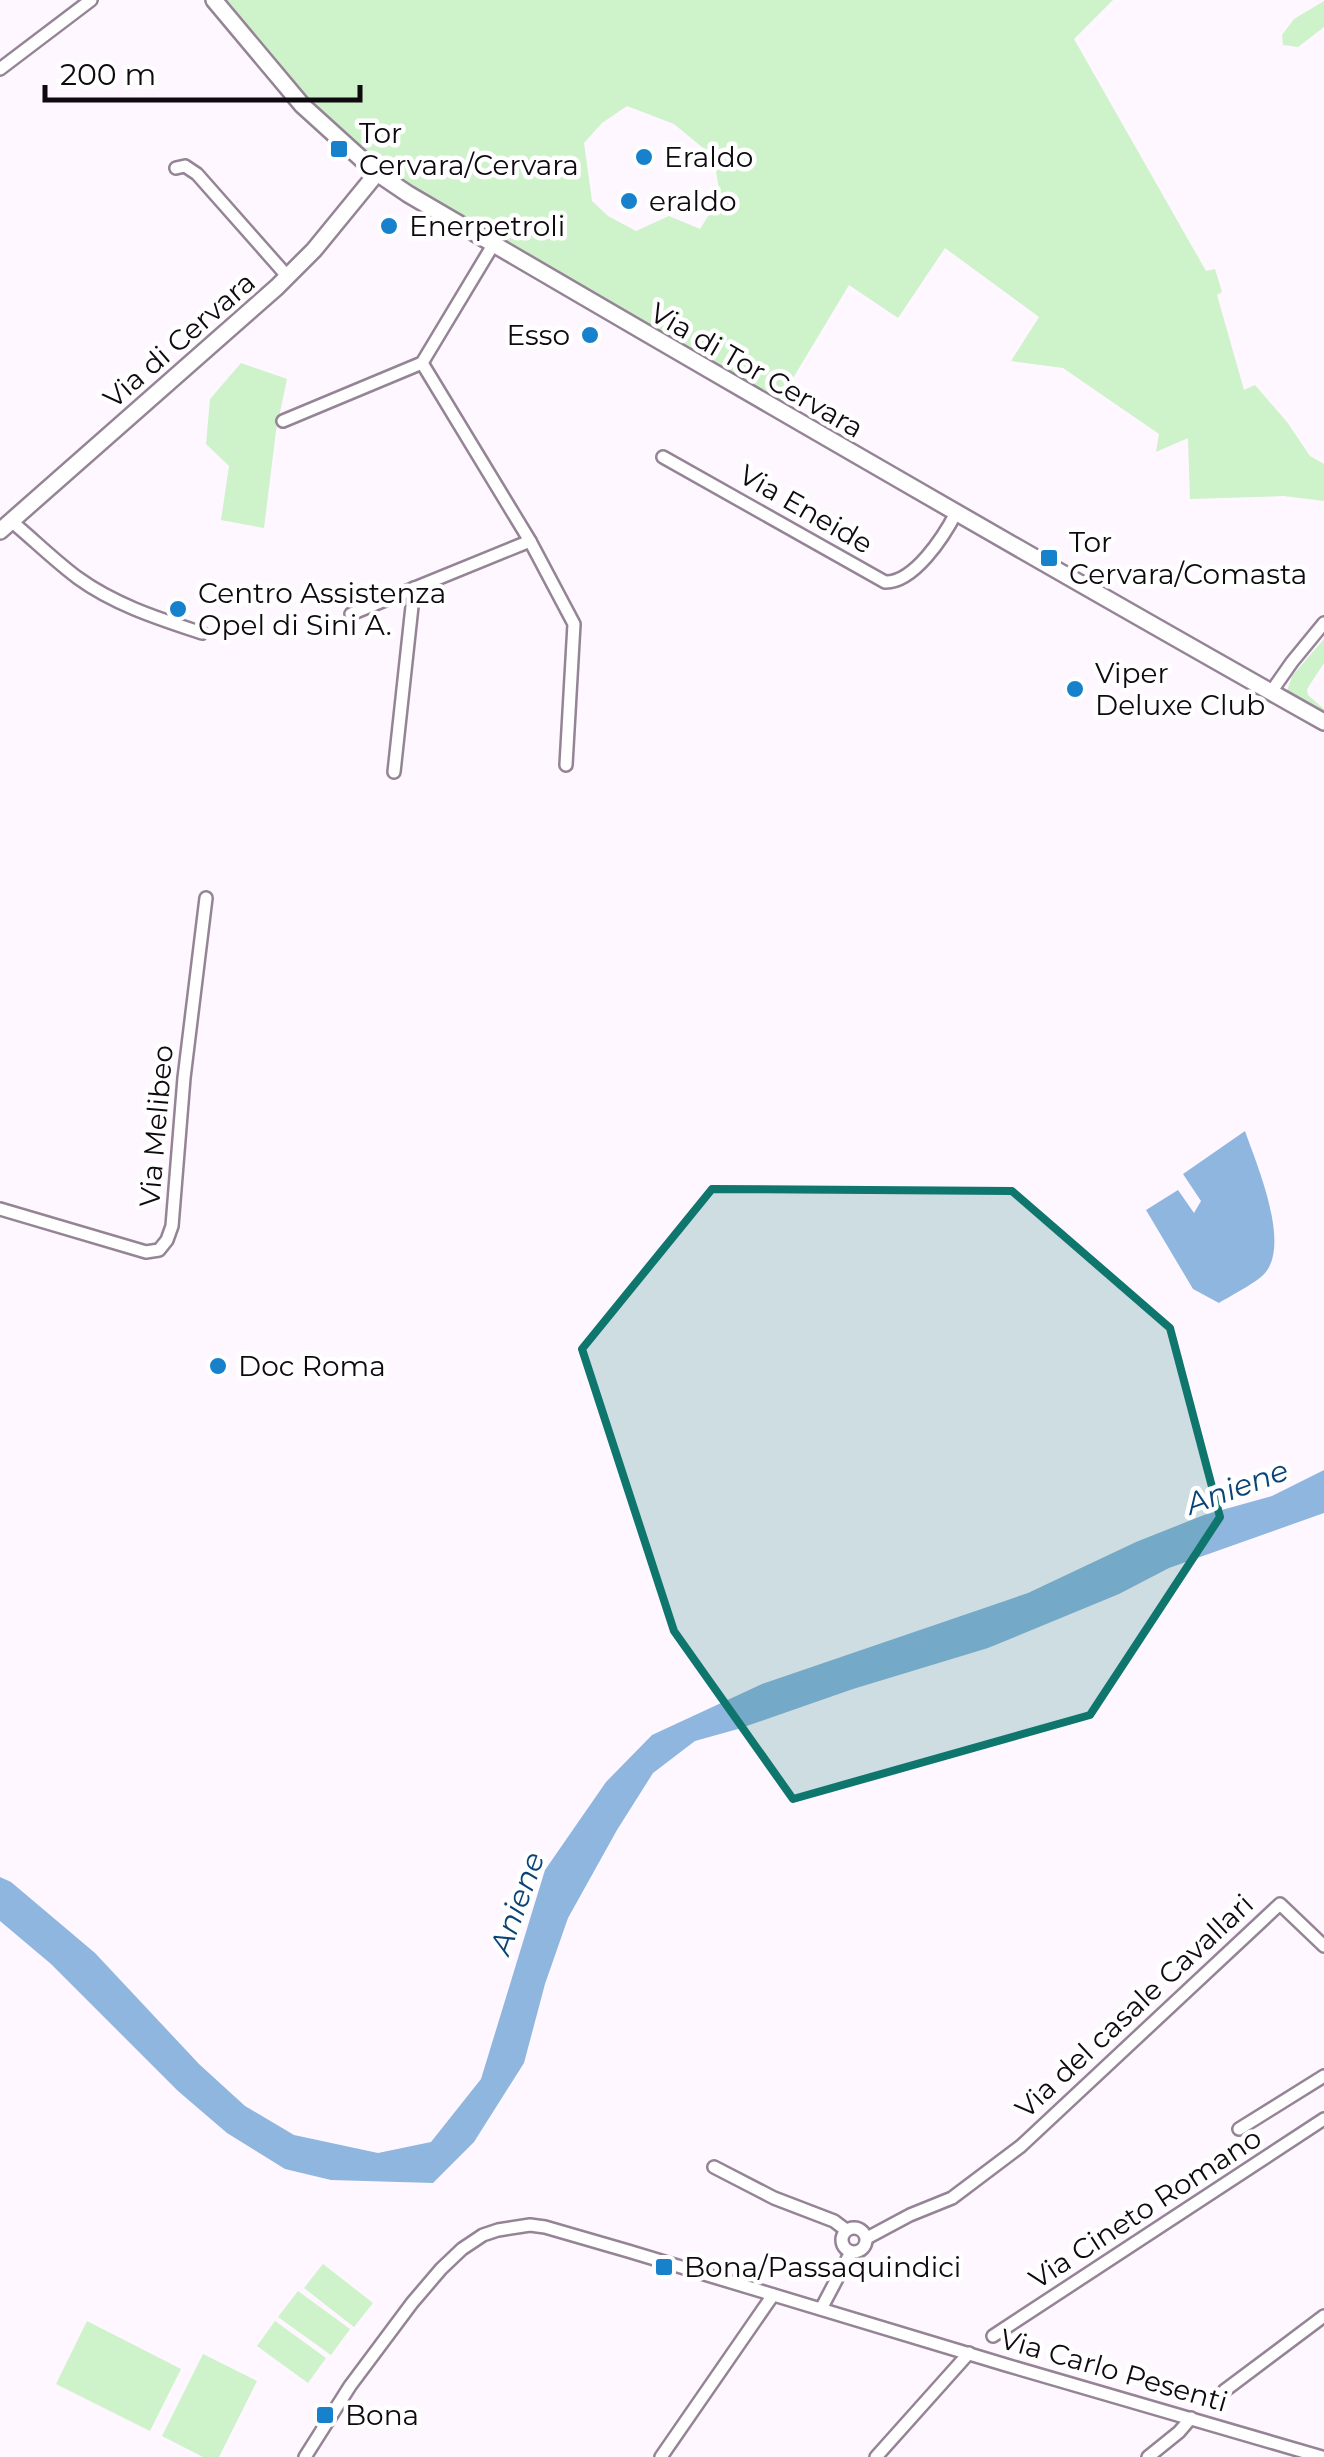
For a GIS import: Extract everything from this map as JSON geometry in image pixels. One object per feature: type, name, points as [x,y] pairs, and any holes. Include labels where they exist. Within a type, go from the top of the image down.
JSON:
[{"type":"street","points":[[0,68],[92,0]]},
{"type":"street","name":"Via di Tor Cervara","points":[[214,0],[302,106],[377,173],[408,194],[1324,722]]},
{"type":"street","points":[[176,168],[184,166],[197,174],[288,277]]},
{"type":"street","name":"Via di Cervara","points":[[6,526],[288,277],[377,173]]},
{"type":"street","points":[[282,421],[422,364],[493,245]]},
{"type":"street","points":[[422,364],[530,541],[574,624],[566,765]]},
{"type":"street","name":"Via Eneide","points":[[663,457],[886,582],[896,582],[909,573],[936,545],[956,513]]},
{"type":"street","points":[[6,526],[100,592],[141,612],[202,632]]},
{"type":"street","points":[[350,614],[530,541]]},
{"type":"street","points":[[394,772],[414,588]]},
{"type":"street","points":[[1271,692],[1324,623]]},
{"type":"street","name":"Via Melibeo","points":[[0,1208],[146,1252],[159,1250],[167,1240],[172,1226],[184,1078],[206,898]]},
{"type":"street","name":"Via del casale Cavallari","points":[[867,2238],[952,2198],[1021,2146],[1280,1904],[1324,1946]]},
{"type":"street","points":[[1239,2130],[1324,2076]]},
{"type":"street","name":"Via Cineto Romano","points":[[993,2336],[1324,2119]]},
{"type":"street","points":[[714,2167],[846,2230]]},
{"type":"street","points":[[305,2457],[350,2386],[422,2292],[462,2249],[498,2230],[545,2227],[969,2354]]},
{"type":"street","points":[[821,2309],[851,2252],[862,2249],[867,2238],[861,2229],[846,2230]]},
{"type":"street","points":[[846,2230],[842,2241],[851,2252]]},
{"type":"street","points":[[661,2457],[773,2295]]},
{"type":"street","points":[[1224,2391],[1324,2316]]},
{"type":"street","name":"Via Carlo Pesenti","points":[[876,2457],[969,2354],[1322,2457]]},
{"type":"street","points":[[1148,2457],[1191,2418]]},
{"type":"highlighted area","points":[[712,1189],[1012,1191],[1170,1328],[1220,1517],[1090,1715],[793,1799],[674,1631],[582,1349]]},
{"type":"green space","points":[[221,0],[1113,0],[1074,39],[1206,271],[1215,269],[1222,292],[1217,295],[1244,390],[1255,385],[1310,456],[1324,464],[1324,501],[1284,496],[1190,499],[1188,438],[1156,452],[1159,434],[1063,368],[1011,361],[1039,317],[945,248],[898,318],[849,285],[778,403],[437,207],[326,122]],"holes":[[[627,106],[674,124],[714,157],[720,197],[700,229],[669,216],[636,231],[608,216],[592,201],[584,143],[602,123]]]},
{"type":"green space","points":[[1324,1],[1324,27],[1298,47],[1283,45],[1282,35],[1294,19]]},
{"type":"green space","points":[[241,363],[287,379],[264,528],[221,520],[229,466],[206,444],[210,399]]},
{"type":"green space","points":[[1324,639],[1324,663],[1307,689],[1308,695],[1324,709],[1324,717],[1286,694],[1292,676]]},
{"type":"green space","points":[[323,2264],[373,2303],[354,2327],[304,2288]]},
{"type":"green space","points":[[298,2291],[350,2329],[331,2355],[278,2317]]},
{"type":"green space","points":[[87,2321],[181,2369],[150,2431],[56,2384]]},
{"type":"green space","points":[[275,2321],[326,2358],[308,2383],[257,2346]]},
{"type":"green space","points":[[203,2354],[257,2381],[219,2457],[203,2457],[162,2436]]},
{"type":"water","points":[[1245,1131],[1269,1203],[1272,1260],[1261,1277],[1219,1303],[1193,1289],[1146,1210],[1178,1190],[1194,1213],[1201,1201],[1183,1174]]},
{"type":"water","points":[[1324,1470],[1324,1513],[1169,1568],[1119,1594],[988,1648],[695,1741],[653,1773],[568,1918],[524,2063],[474,2142],[433,2183],[331,2180],[285,2169],[227,2133],[178,2091],[51,1964],[0,1921],[0,1877],[95,1953],[199,2064],[245,2106],[294,2135],[378,2153],[431,2142],[481,2079],[545,1870],[606,1782],[652,1735],[762,1684],[1028,1593],[1136,1542],[1204,1515],[1272,1496]]},
{"type":"place","name":"Tor Cervara/Cervara","points":[[339,149]]},
{"type":"place","name":"Eraldo","points":[[644,157]]},
{"type":"place","name":"eraldo","points":[[629,201]]},
{"type":"place","name":"Enerpetroli","points":[[389,226]]},
{"type":"place","name":"Esso","points":[[590,335]]},
{"type":"place","name":"Tor Cervara/Comasta","points":[[1049,558]]},
{"type":"place","name":"Centro Assistenza Opel di Sini A.","points":[[178,609]]},
{"type":"place","name":"Viper Deluxe Club","points":[[1075,689]]},
{"type":"place","name":"Doc Roma","points":[[218,1366]]},
{"type":"place","name":"Bona/Passaquindici","points":[[664,2267]]},
{"type":"place","name":"Bona","points":[[325,2415]]},
{"type":"water label","name":"Aniene","points":[[1237,1487]]},
{"type":"water label","name":"Aniene","points":[[517,1903]]}]
